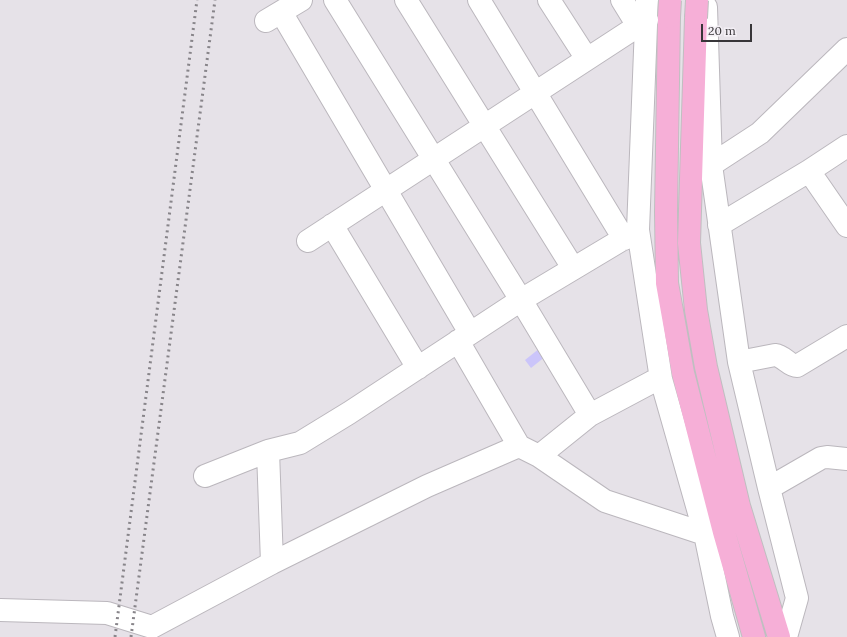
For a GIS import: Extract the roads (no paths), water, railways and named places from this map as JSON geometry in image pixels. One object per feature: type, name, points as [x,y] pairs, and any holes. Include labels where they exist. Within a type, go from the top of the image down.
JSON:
[{"type":"highway","points":[[700,6],[689,243],[696,310],[706,367],[739,506],[779,637]]},
{"type":"highway","points":[[670,8],[666,212],[667,283],[683,373],[724,532],[754,637]]},
{"type":"street","points":[[301,0],[274,16],[386,190],[464,337],[519,446],[539,456],[605,501],[705,534]]},
{"type":"street","points":[[335,0],[521,300],[590,415]]},
{"type":"street","points":[[406,0],[573,268]]},
{"type":"street","points":[[479,0],[535,93],[631,234]]},
{"type":"street","points":[[549,0],[587,59]]},
{"type":"street","points":[[622,0],[645,14]]},
{"type":"street","points":[[308,241],[587,59],[645,14],[700,6],[711,165],[739,362],[797,598],[786,637]]},
{"type":"street","points":[[645,14],[631,234],[661,380],[705,534],[722,616],[728,637]]},
{"type":"street","points":[[711,165],[760,133],[847,49]]},
{"type":"street","points":[[719,225],[809,172],[844,154]]},
{"type":"street","points":[[809,172],[847,226]]},
{"type":"street","points":[[332,225],[418,368]]},
{"type":"street","points":[[205,476],[268,451],[300,443],[349,413],[521,300],[631,234]]},
{"type":"street","points":[[739,362],[778,356],[793,366],[797,366],[847,336]]},
{"type":"street","points":[[539,456],[590,415],[652,382],[661,380]]},
{"type":"street","points":[[0,610],[107,613],[157,632],[272,563],[427,486],[519,446]]},
{"type":"street","points":[[268,451],[272,563]]},
{"type":"street","points":[[769,488],[821,458],[827,457],[847,459]]},
{"type":"railway","points":[[115,637],[197,0]]},
{"type":"railway","points":[[131,637],[215,0]]}]
